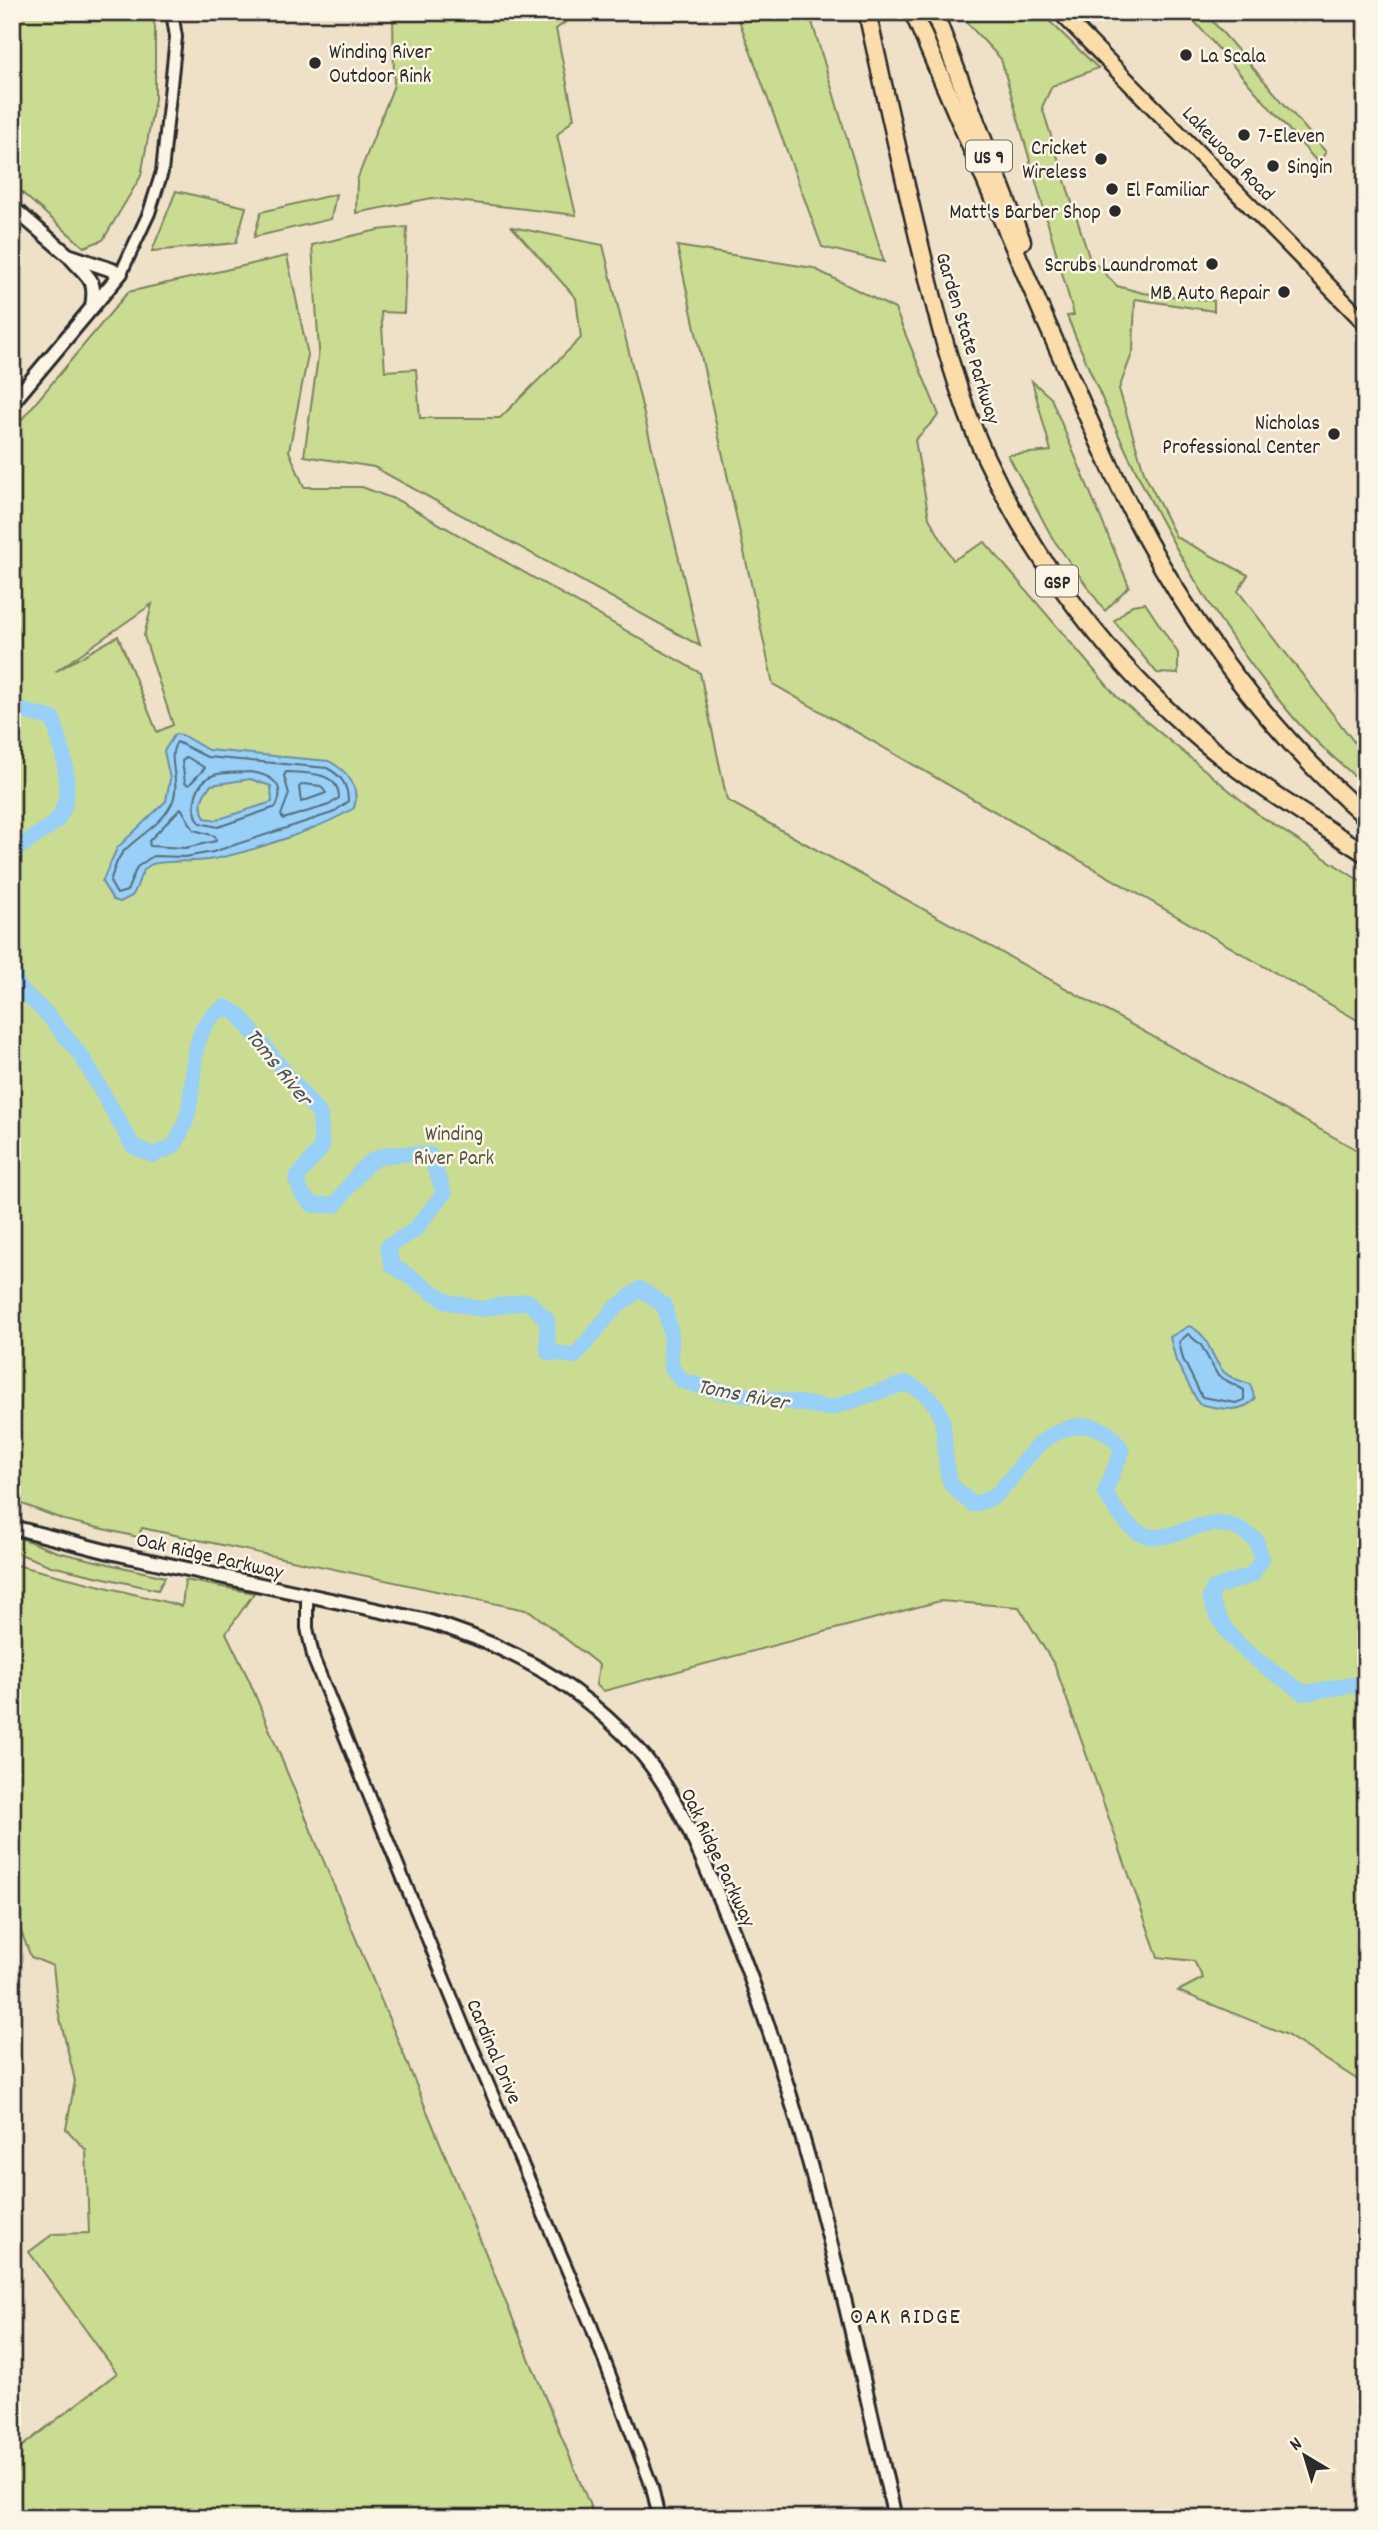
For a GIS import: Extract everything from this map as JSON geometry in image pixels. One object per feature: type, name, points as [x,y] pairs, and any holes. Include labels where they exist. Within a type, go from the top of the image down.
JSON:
[{"type":"highway","name":"Garden State Parkway","points":[[867,12],[911,210],[955,374],[985,455],[1024,530],[1090,624],[1172,714],[1241,771],[1366,854]]},
{"type":"highway","points":[[913,12],[1124,496],[1179,594],[1213,647],[1269,718],[1320,775],[1366,817]]},
{"type":"highway","name":"US 9","points":[[934,12],[1026,251],[1037,301]]},
{"type":"main road","name":"Lakewood Road","points":[[1060,12],[1366,324]]},
{"type":"main road","points":[[12,207],[68,255],[93,281],[95,288],[92,308]]},
{"type":"main road","points":[[12,404],[121,272],[68,255]]},
{"type":"main road","name":"Oak Ridge Parkway","points":[[12,1527],[307,1596],[423,1620],[468,1633],[519,1655],[602,1714],[637,1748],[661,1780],[702,1858],[748,1966],[778,2058],[853,2336],[895,2518]]},
{"type":"street","points":[[121,272],[149,213],[162,172],[176,37],[172,12]]},
{"type":"street","name":"Cardinal Drive","points":[[307,1596],[307,1628],[314,1660],[469,2040],[591,2325],[652,2487],[659,2518]]},
{"type":"green space","points":[[12,12],[151,12],[155,27],[155,99],[141,176],[103,240],[84,247],[12,184]]},
{"type":"green space","points":[[393,12],[580,12],[556,29],[574,118],[557,135],[576,215],[432,198],[356,213],[357,180],[394,85]]},
{"type":"green space","points":[[736,12],[809,12],[884,262],[822,247]]},
{"type":"green space","points":[[964,12],[1040,12],[1098,68],[1052,86],[1042,107],[1089,257],[1117,286],[1143,293],[1214,301],[1214,311],[1135,299],[1133,351],[1119,389],[1145,475],[1176,537],[1248,575],[1238,591],[1358,747],[1366,740],[1366,787],[1301,726],[1257,672],[1193,577],[1164,526],[1113,422],[1067,316],[1074,315],[1001,59],[967,23]]},
{"type":"green space","points":[[1210,12],[1208,16],[1326,152],[1318,163],[1187,13]]},
{"type":"green space","points":[[176,191],[246,207],[236,243],[152,251]]},
{"type":"green space","points":[[336,194],[331,219],[254,237],[261,212]]},
{"type":"green space","points":[[407,227],[404,313],[381,312],[385,371],[416,369],[420,418],[500,418],[581,338],[576,298],[512,227],[603,245],[700,646],[374,467],[304,456],[319,350],[312,245],[378,230]]},
{"type":"green space","points":[[677,246],[813,268],[895,309],[939,415],[915,440],[929,518],[953,560],[985,542],[1117,697],[1259,815],[1366,885],[1366,1025],[773,684]]},
{"type":"green space","name":"Winding River Park","points":[[287,256],[308,355],[289,451],[304,487],[362,487],[399,501],[700,673],[727,800],[1366,1155],[1366,2085],[1285,2034],[1178,1991],[1203,1978],[1194,1961],[1158,1957],[1055,1666],[1019,1607],[940,1601],[604,1691],[596,1685],[599,1665],[530,1611],[142,1528],[138,1537],[64,1520],[12,1500],[12,431],[128,292]],"holes":[[[152,604],[144,636],[173,725],[157,732],[118,636],[55,672]]]},
{"type":"green space","points":[[1032,381],[1051,398],[1129,586],[1105,611],[1053,539],[1008,455],[1051,451]]},
{"type":"green space","points":[[1145,603],[1178,653],[1178,674],[1157,673],[1114,621],[1132,605]]},
{"type":"green space","points":[[12,1535],[57,1552],[165,1577],[158,1590],[51,1566],[12,1551]]},
{"type":"green space","points":[[12,1564],[182,1606],[185,1580],[254,1593],[226,1633],[249,1680],[595,2518],[12,2518],[12,2454],[117,2373],[29,2252],[53,2234],[89,2233],[86,2150],[66,2129],[75,2081],[58,2010],[53,1966],[31,1957],[20,1929],[12,1929]]},
{"type":"water","points":[[175,734],[182,735],[208,750],[329,761],[341,769],[350,780],[355,793],[354,808],[303,832],[243,852],[208,860],[160,862],[150,865],[143,871],[132,896],[120,902],[113,900],[102,882],[117,848],[166,801],[170,779],[164,751]],"holes":[[[250,779],[271,786],[272,802],[216,820],[205,818],[202,800],[211,785]]]},
{"type":"water","points":[[1189,1326],[1206,1340],[1224,1372],[1250,1384],[1255,1399],[1236,1409],[1199,1404],[1176,1361],[1170,1337]]},
{"type":"waterway","name":"Toms River","points":[[12,708],[53,719],[66,770],[66,797],[57,820],[12,852]]},
{"type":"waterway","name":"Toms River","points":[[12,969],[20,989],[47,1014],[82,1057],[133,1146],[153,1155],[174,1145],[187,1117],[197,1046],[202,1030],[211,1017],[225,1007],[238,1014],[320,1115],[322,1147],[296,1179],[302,1194],[313,1205],[335,1205],[356,1176],[373,1160],[394,1154],[430,1155],[444,1193],[415,1230],[388,1246],[392,1265],[448,1302],[481,1309],[528,1301],[547,1320],[548,1352],[575,1356],[614,1309],[640,1289],[664,1305],[671,1334],[671,1367],[683,1381],[714,1390],[830,1408],[906,1383],[923,1393],[940,1413],[950,1481],[972,1504],[997,1494],[1040,1444],[1062,1430],[1084,1426],[1105,1432],[1122,1451],[1105,1492],[1122,1518],[1138,1532],[1153,1537],[1217,1524],[1237,1528],[1256,1540],[1262,1559],[1252,1575],[1214,1588],[1210,1597],[1217,1614],[1236,1642],[1303,1693],[1352,1685],[1366,1689]]},
{"type":"place","name":"La Scala","points":[[1186,55]]},
{"type":"place","name":"Winding River Outdoor Rink","points":[[315,63]]},
{"type":"place","name":"7-Eleven","points":[[1244,135]]},
{"type":"place","name":"Cricket Wireless","points":[[1101,159]]},
{"type":"place","name":"Singin","points":[[1273,166]]},
{"type":"place","name":"El Familiar","points":[[1112,189]]},
{"type":"place","name":"Matt's Barber Shop","points":[[1115,211]]},
{"type":"place","name":"Scrubs Laundromat","points":[[1212,264]]},
{"type":"place","name":"MB Auto Repair","points":[[1284,292]]},
{"type":"place","name":"Nicholas Professional Center","points":[[1334,434]]},
{"type":"district","name":"OAK RIDGE","points":[[906,2315]]}]
